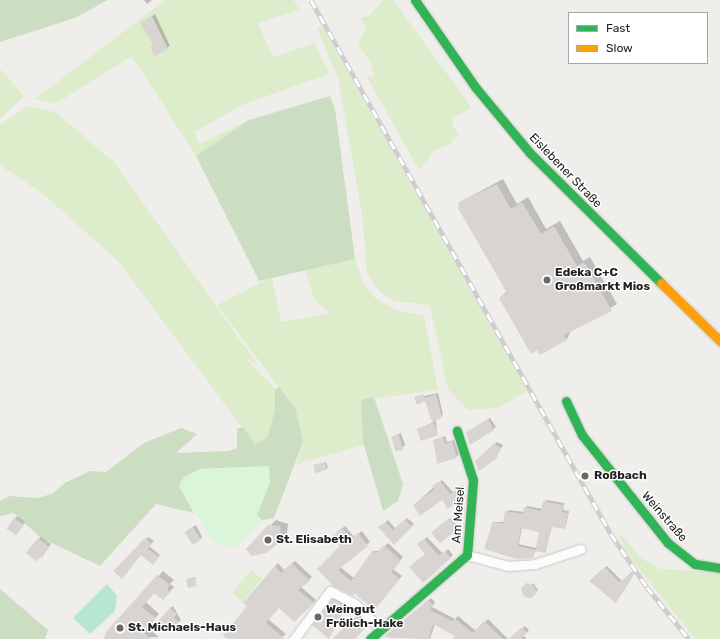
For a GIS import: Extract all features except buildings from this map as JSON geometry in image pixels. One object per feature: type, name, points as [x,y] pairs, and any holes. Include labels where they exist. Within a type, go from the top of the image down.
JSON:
[{"type":"street","name":"Eislebener Straße","points":[[415,0],[476,88],[526,149],[720,341]]},
{"type":"street","name":"Weinstraße","points":[[566,401],[582,435],[668,543],[695,564],[720,568]]},
{"type":"street","name":"Am Meisel","points":[[370,639],[467,555],[473,480],[457,431]]},
{"type":"street","name":"Am Meisel","points":[[467,555],[508,566],[535,564],[581,549]]},
{"type":"street","points":[[294,639],[330,591],[355,604],[382,630]]},
{"type":"green space","points":[[0,0],[108,0],[75,18],[0,42]]},
{"type":"green space","points":[[165,0],[294,0],[299,10],[258,23],[273,57],[314,43],[330,74],[244,104],[194,132],[199,144],[249,120],[196,156],[132,56],[55,104],[35,99]]},
{"type":"green space","points":[[383,0],[393,0],[472,108],[453,118],[452,125],[459,134],[448,146],[435,150],[419,170],[367,77],[374,76],[371,63],[358,45],[366,28],[360,18],[369,16]]},
{"type":"green space","points":[[321,25],[527,391],[498,408],[468,410],[448,389],[430,305],[393,301],[380,292],[367,274],[362,214],[338,78],[317,28]]},
{"type":"green space","points":[[0,69],[24,96],[0,119]]},
{"type":"green space","points":[[330,96],[335,109],[355,259],[259,281],[196,156],[249,120]]},
{"type":"green space","points":[[28,106],[55,112],[114,162],[258,365],[244,357],[275,389],[275,410],[267,438],[255,445],[118,261],[43,194],[0,165],[0,125]]},
{"type":"green space","points":[[355,259],[363,282],[376,299],[396,310],[424,316],[438,390],[362,400],[364,445],[296,464],[303,442],[296,410],[217,305],[272,277],[281,322],[330,313],[314,299],[305,270]]},
{"type":"green space","points":[[279,387],[296,410],[303,442],[274,518],[262,520],[257,515],[270,482],[244,467],[200,469],[179,486],[194,513],[156,504],[100,566],[41,538],[14,513],[0,516],[0,501],[9,496],[37,498],[52,494],[65,483],[90,471],[106,472],[144,443],[181,428],[197,434],[176,453],[229,451],[237,448],[237,429],[243,427],[255,444],[267,438],[275,410],[275,389]]},
{"type":"green space","points":[[374,397],[403,484],[398,501],[383,511],[363,442],[361,400]]},
{"type":"green space","points":[[269,466],[270,482],[257,515],[262,522],[238,545],[226,548],[212,540],[179,486],[184,477],[200,469]]},
{"type":"green space","points":[[622,535],[641,558],[660,569],[720,572],[720,639],[695,639],[631,559],[618,537]]},
{"type":"green space","points":[[251,570],[262,579],[243,602],[232,593]]},
{"type":"green space","points":[[107,584],[117,596],[115,611],[90,634],[73,618]]},
{"type":"green space","points":[[0,589],[48,630],[45,639],[0,639]]},
{"type":"railway","points":[[311,0],[611,534],[647,587],[689,639]]},
{"type":"traffic: fast","points":[[415,0],[476,88],[530,153],[661,283]]},
{"type":"traffic: fast","points":[[566,401],[582,435],[668,543],[695,564],[720,568]]},
{"type":"traffic: fast","points":[[370,639],[467,555],[473,480],[457,431]]},
{"type":"traffic: slow","points":[[661,283],[720,341]]},
{"type":"place","name":"Edeka C+C Großmarkt Mios","points":[[547,280]]},
{"type":"place","name":"Roßbach","points":[[585,476]]},
{"type":"place","name":"St. Elisabeth","points":[[268,540]]},
{"type":"place","name":"Weingut Frölich-Hake","points":[[318,617]]},
{"type":"place","name":"St. Michaels-Haus","points":[[120,628]]}]
